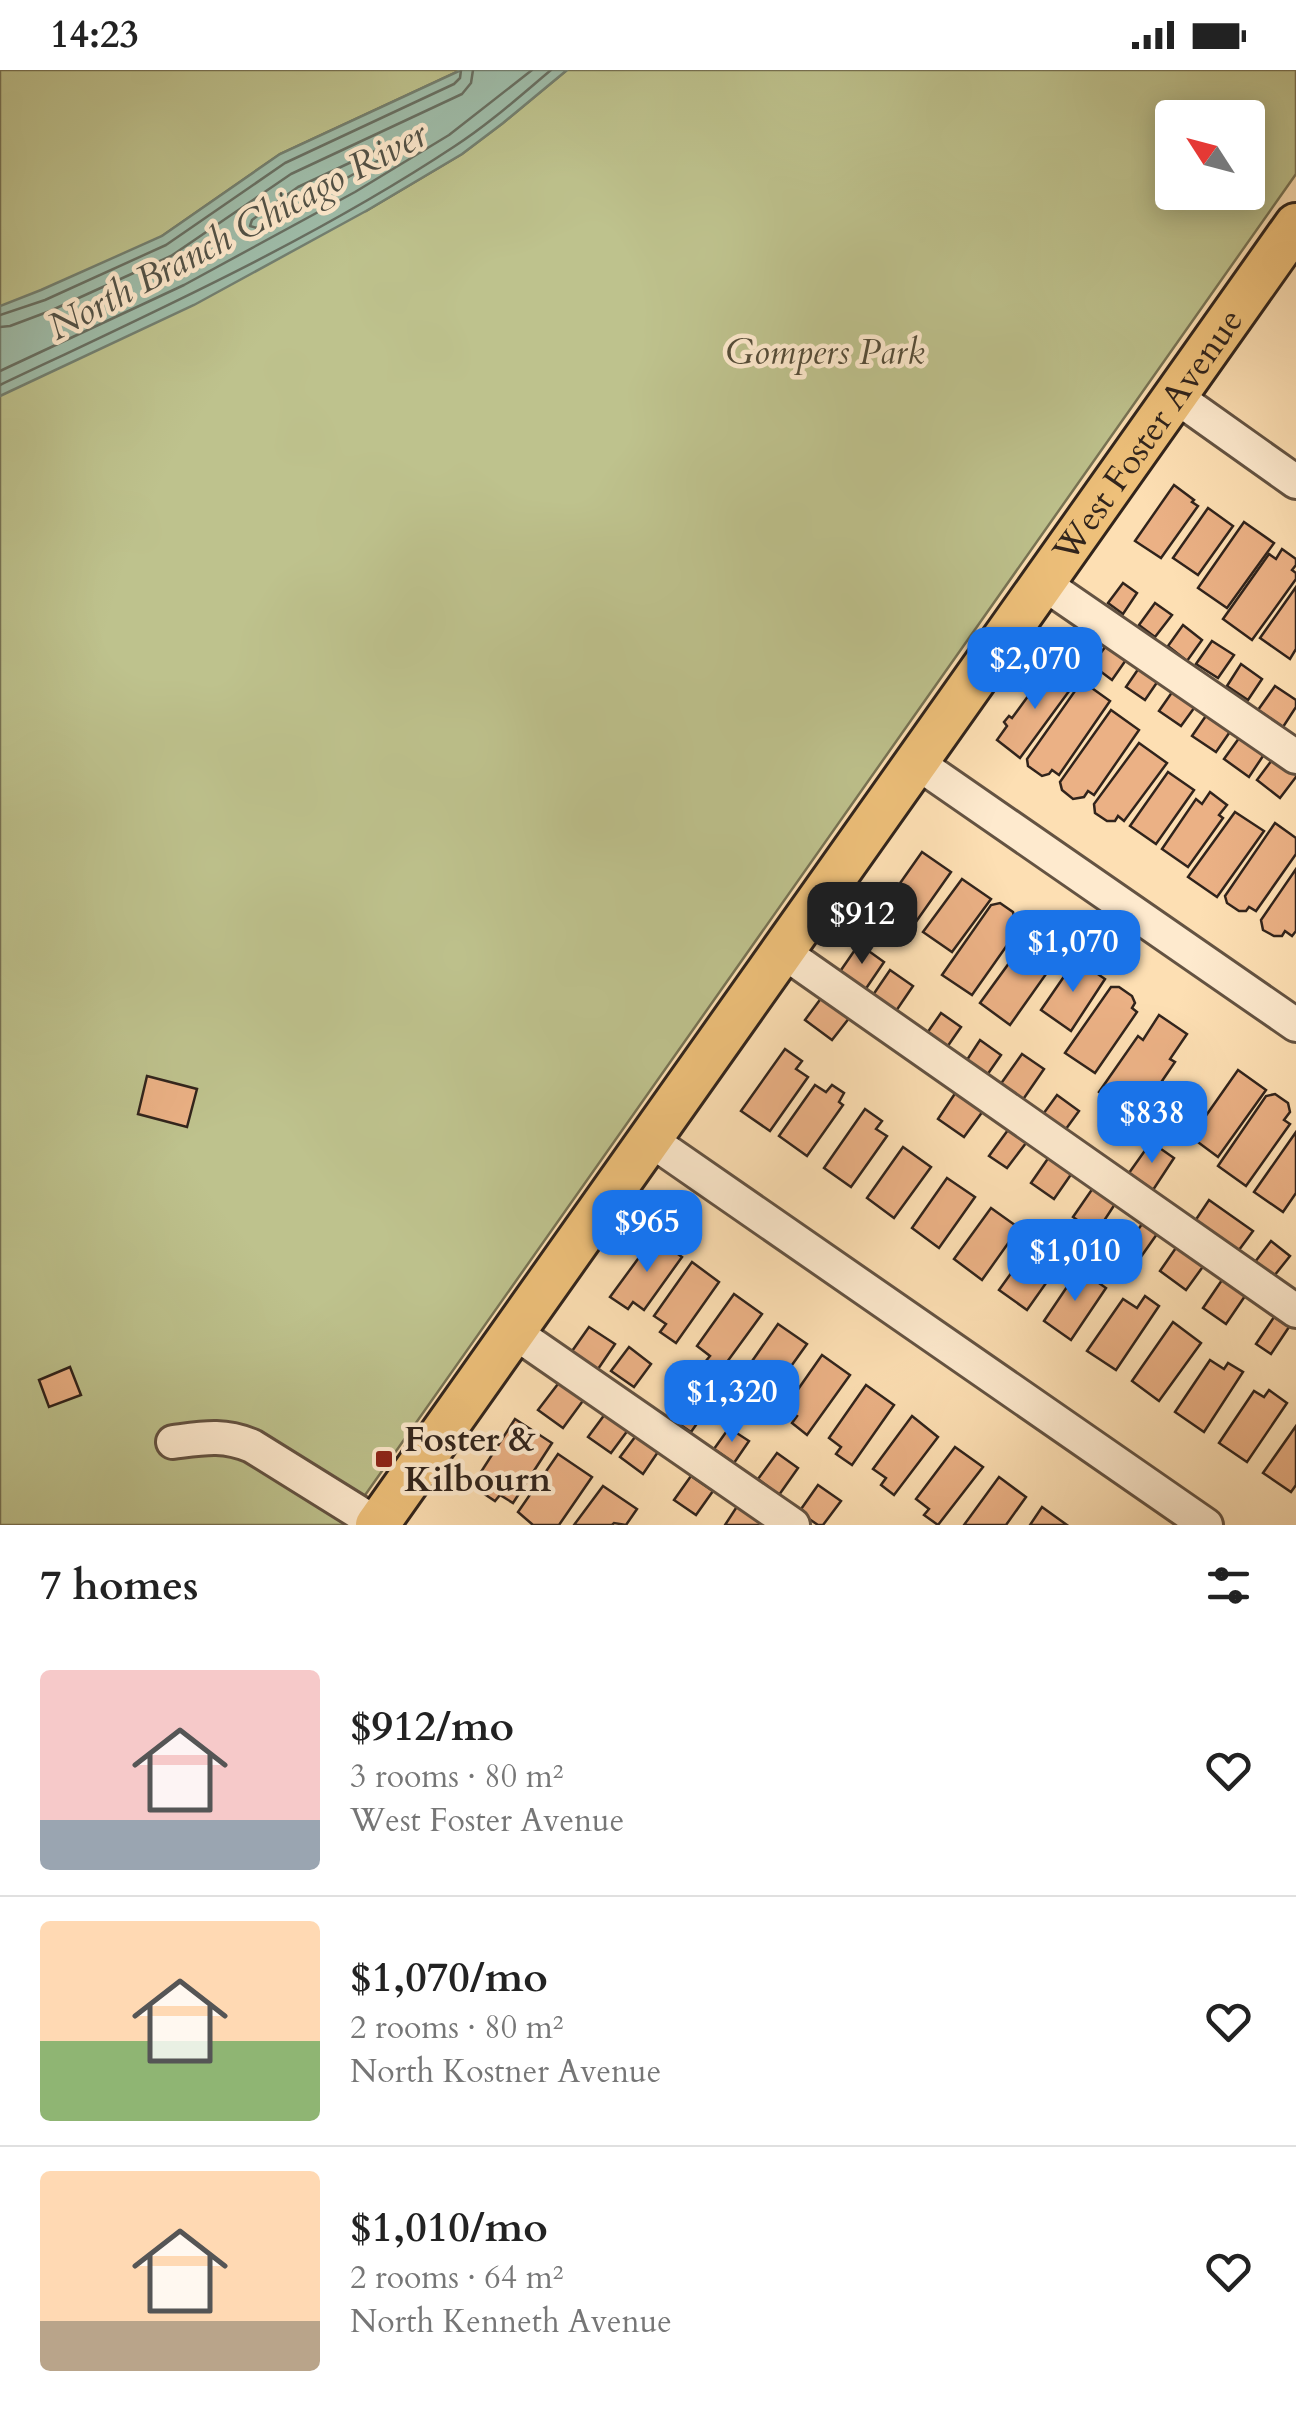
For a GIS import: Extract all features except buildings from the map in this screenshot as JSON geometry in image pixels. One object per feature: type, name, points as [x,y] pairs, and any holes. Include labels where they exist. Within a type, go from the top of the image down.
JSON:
[{"type":"main road","name":"West Foster Avenue","points":[[378,1525],[1296,225]]},
{"type":"street","points":[[1175,396],[1296,482]]},
{"type":"street","points":[[1043,583],[1296,757]]},
{"type":"street","points":[[916,762],[1296,1025]]},
{"type":"street","points":[[782,952],[1296,1311]]},
{"type":"street","points":[[649,1139],[1206,1525]]},
{"type":"street","points":[[514,1332],[793,1525]]},
{"type":"street","points":[[174,1442],[232,1438],[252,1446],[378,1525]]},
{"type":"green space","name":"Gompers Park","points":[[0,70],[461,70],[280,154],[162,236],[366,211],[462,154],[567,70],[1296,70],[1296,174],[344,1525],[0,1525]]},
{"type":"water","name":"North Branch Chicago River","points":[[461,70],[567,70],[462,154],[366,211],[194,305],[0,396],[0,306],[162,236],[280,154]]},
{"type":"place","name":"Foster & Kilbourn","points":[[384,1459]]}]
